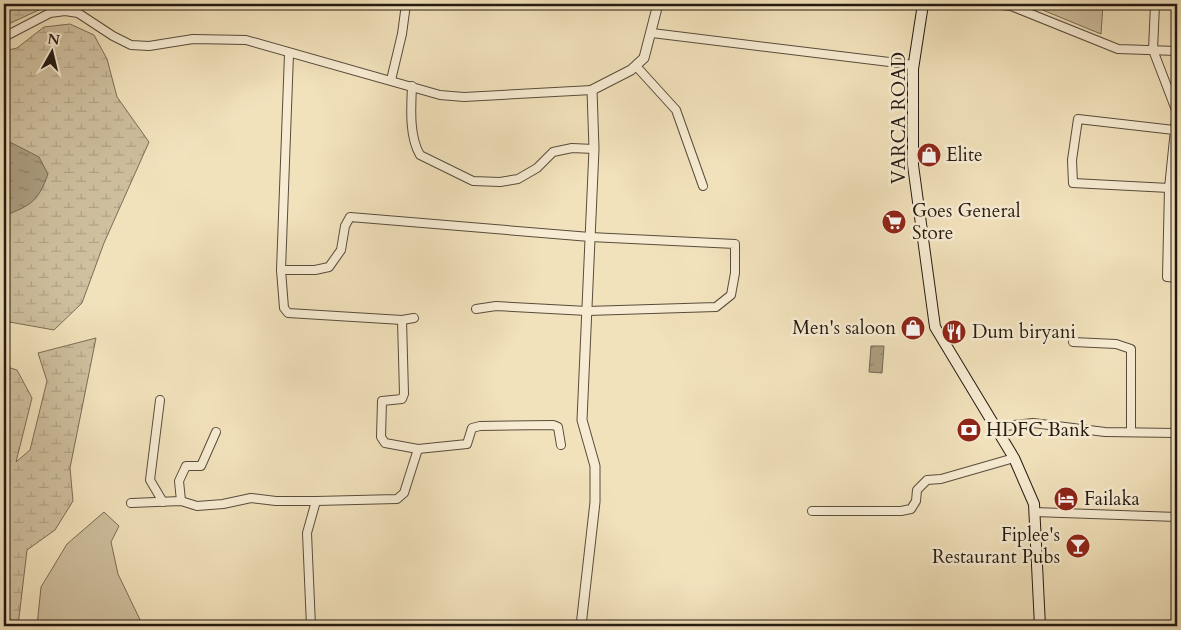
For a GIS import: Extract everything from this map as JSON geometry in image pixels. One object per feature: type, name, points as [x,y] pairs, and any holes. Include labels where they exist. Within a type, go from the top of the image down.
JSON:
[{"type":"main road","name":"VARCA ROAD","points":[[923,4],[914,65],[913,165],[936,327],[1014,458],[1034,504],[1040,626]]},
{"type":"street","points":[[391,80],[402,34],[406,4]]},
{"type":"street","points":[[4,37],[50,14],[65,11],[78,13],[113,36],[131,45],[150,46],[193,39],[246,40],[289,54],[391,80],[440,95],[464,97],[592,90],[631,70],[644,58],[658,4]]},
{"type":"street","points":[[991,4],[1011,6],[1118,48],[1177,51]]},
{"type":"street","points":[[1155,4],[1153,50],[1177,110],[1169,188],[1167,277],[1177,278]]},
{"type":"street","points":[[652,33],[914,65]]},
{"type":"street","points":[[289,54],[281,270],[284,308],[288,313],[402,320],[414,318]]},
{"type":"street","points":[[636,66],[676,110],[703,186]]},
{"type":"street","points":[[412,86],[411,117],[416,148],[420,156],[473,181],[500,182],[518,179],[537,168],[553,152],[572,148],[594,149]]},
{"type":"street","points":[[581,626],[595,502],[595,466],[582,420],[594,149],[592,90]]},
{"type":"street","points":[[1169,188],[1073,183],[1072,160],[1078,119],[1174,130]]},
{"type":"street","points":[[1168,212],[1177,212]]},
{"type":"street","points":[[281,270],[315,270],[329,267],[340,250],[350,217],[590,237],[734,244],[735,273],[731,295],[716,307],[587,310],[496,306],[476,309]]},
{"type":"street","points":[[402,320],[404,394],[402,399],[382,401],[381,437],[384,443],[418,449],[466,444],[472,428],[480,426],[553,425],[558,427],[561,445]]},
{"type":"street","points":[[1073,342],[1116,344],[1131,349],[1131,432]]},
{"type":"street","points":[[160,400],[150,480],[164,502]]},
{"type":"street","points":[[996,428],[1033,423],[1105,432],[1177,433]]},
{"type":"street","points":[[181,501],[179,481],[186,466],[201,466],[216,432]]},
{"type":"street","points":[[131,503],[181,501],[197,506],[223,504],[250,498],[276,501],[397,499],[404,493],[418,449]]},
{"type":"street","points":[[812,511],[900,511],[911,509],[916,501],[918,490],[927,480],[941,479],[1014,458]]},
{"type":"street","points":[[311,626],[307,533],[316,501]]},
{"type":"street","points":[[1034,512],[1177,517]]},
{"type":"green space","points":[[4,4],[52,4],[4,26]]},
{"type":"green space","points":[[1028,4],[1103,4],[1101,34]]},
{"type":"green space","points":[[70,24],[94,35],[107,59],[117,97],[149,142],[104,243],[82,303],[54,330],[4,321],[4,51],[17,48],[44,27]]},
{"type":"green space","points":[[96,338],[70,468],[73,501],[55,530],[27,550],[18,626],[4,626],[4,366],[17,370],[32,398],[16,462],[30,450],[47,381],[38,353]]},
{"type":"green space","points":[[104,512],[119,526],[111,542],[118,574],[143,626],[37,626],[41,587],[67,544]]},
{"type":"water","points":[[4,139],[39,157],[48,174],[37,197],[21,209],[4,216]]},
{"type":"water","points":[[871,346],[884,346],[882,373],[869,372]]},
{"type":"place","name":"Elite","points":[[929,155]]},
{"type":"place","name":"Goes General Store","points":[[894,222]]},
{"type":"place","name":"Men's saloon","points":[[913,328]]},
{"type":"place","name":"Dum biryani","points":[[954,332]]},
{"type":"place","name":"HDFC Bank","points":[[969,430]]},
{"type":"place","name":"Failaka","points":[[1066,499]]},
{"type":"place","name":"Fiplee's Restaurant Pubs","points":[[1078,546]]}]
